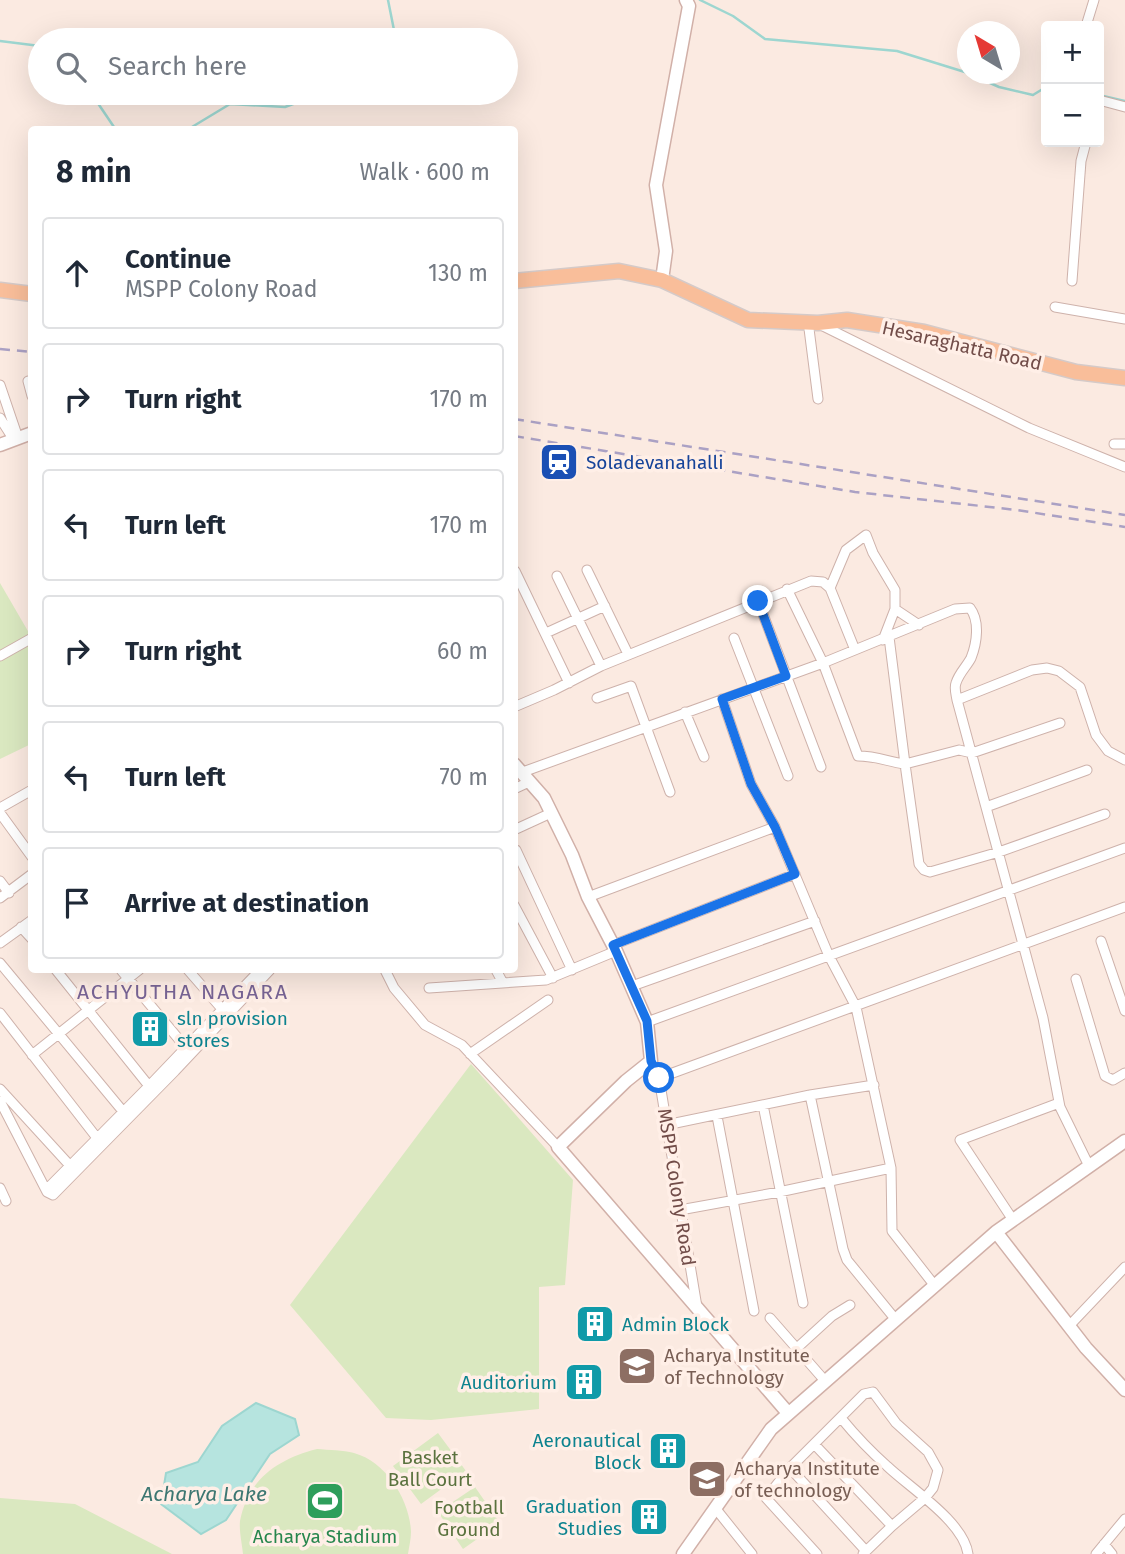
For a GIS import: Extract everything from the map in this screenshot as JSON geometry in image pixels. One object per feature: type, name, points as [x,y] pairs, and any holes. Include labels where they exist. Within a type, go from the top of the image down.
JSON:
[{"type":"main road","name":"Hesaraghatta Road","points":[[518,281],[619,271],[662,280],[748,320],[847,320],[924,332],[1076,372],[1125,378]]},
{"type":"main road","points":[[0,290],[28,294]]},
{"type":"street","points":[[662,280],[666,251],[656,185],[689,6],[686,0]]},
{"type":"street","points":[[1088,21],[1094,0]]},
{"type":"street","points":[[1104,101],[1125,107]]},
{"type":"street","points":[[1072,281],[1080,161],[1084,147]]},
{"type":"street","points":[[1055,307],[1125,319]]},
{"type":"street","points":[[818,400],[813,322],[1029,428],[1125,467]]},
{"type":"street","points":[[0,385],[16,439]]},
{"type":"street","points":[[0,418],[16,439]]},
{"type":"street","points":[[0,445],[28,434]]},
{"type":"street","points":[[1114,443],[1125,444]]},
{"type":"street","points":[[830,588],[846,550],[866,535],[873,554],[895,590],[895,608],[886,639],[919,864],[924,870],[930,872],[999,852],[1105,814]]},
{"type":"street","points":[[587,570],[628,654]]},
{"type":"street","points":[[557,576],[601,666]]},
{"type":"street","points":[[518,577],[569,682]]},
{"type":"street","points":[[518,705],[628,654],[811,581],[823,582],[830,588],[855,650]]},
{"type":"street","points":[[787,589],[823,663],[858,756],[875,756],[905,764],[958,750],[972,753],[1060,723]]},
{"type":"street","points":[[758,601],[821,767]]},
{"type":"street","points":[[546,633],[605,606]]},
{"type":"street","points":[[895,608],[919,625]]},
{"type":"street","points":[[521,773],[823,663],[955,610],[970,608],[977,618],[971,657],[955,687],[957,700],[1043,1018],[1059,1103],[1089,1166]]},
{"type":"street","points":[[734,638],[788,776]]},
{"type":"street","points":[[0,656],[28,640]]},
{"type":"street","points":[[957,700],[1032,670],[1047,668],[1059,671],[1080,687],[1096,734],[1108,751],[1125,760]]},
{"type":"street","points":[[597,698],[631,687],[670,792]]},
{"type":"street","points":[[722,699],[751,784],[775,827],[830,956],[856,1007],[891,1168],[892,1231],[935,1286]]},
{"type":"street","points":[[685,712],[704,757]]},
{"type":"street","points":[[986,807],[1087,770]]},
{"type":"street","name":"MSPP Colony Road","points":[[521,773],[544,798],[647,1021],[651,1061],[659,1078],[697,1309]]},
{"type":"street","points":[[28,792],[0,811],[28,851]]},
{"type":"street","points":[[518,828],[551,813]]},
{"type":"street","points":[[588,897],[775,827]]},
{"type":"street","points":[[647,1021],[1125,848]]},
{"type":"street","points":[[518,854],[572,971]]},
{"type":"street","points":[[429,988],[553,978],[615,948],[795,874]]},
{"type":"street","points":[[0,881],[4,896],[28,877]]},
{"type":"street","points":[[659,1078],[1024,946],[1125,906]]},
{"type":"street","points":[[518,912],[553,978]]},
{"type":"street","points":[[632,986],[815,921]]},
{"type":"street","points":[[0,943],[28,923]]},
{"type":"street","points":[[22,927],[28,934]]},
{"type":"street","points":[[1101,942],[1125,1011]]},
{"type":"street","points":[[0,963],[126,1115]]},
{"type":"street","points":[[59,973],[149,1086]]},
{"type":"street","points":[[191,973],[222,1009]]},
{"type":"street","points":[[386,973],[394,988],[425,1025],[462,1045],[558,1147],[788,1413]]},
{"type":"street","points":[[498,973],[503,983]]},
{"type":"street","points":[[32,1055],[125,974],[188,1050]]},
{"type":"street","points":[[73,1170],[97,1138],[126,1115],[149,1086],[188,1050],[255,974]]},
{"type":"street","points":[[0,1101],[47,1189],[73,1170],[188,1050],[255,974]]},
{"type":"street","points":[[1076,979],[1105,1076],[1113,1080],[1125,1073]]},
{"type":"street","points":[[470,1054],[548,1000]]},
{"type":"street","points":[[0,1013],[97,1138]]},
{"type":"street","points":[[558,1147],[626,1081],[651,1061]]},
{"type":"street","points":[[666,1125],[810,1095],[874,1085]]},
{"type":"street","points":[[0,1089],[73,1170]]},
{"type":"street","points":[[810,1095],[847,1260],[896,1320]]},
{"type":"street","points":[[1013,1220],[960,1140],[1059,1103]]},
{"type":"street","points":[[763,1105],[803,1303]]},
{"type":"street","points":[[717,1116],[754,1311]]},
{"type":"street","points":[[688,1552],[771,1429],[788,1413],[996,1232],[1125,1141]]},
{"type":"street","points":[[680,1210],[891,1168]]},
{"type":"street","points":[[0,1188],[6,1201]]},
{"type":"street","points":[[996,1232],[1069,1326],[1125,1390]]},
{"type":"street","points":[[1069,1326],[1125,1267]]},
{"type":"street","points":[[797,1348],[832,1316],[850,1305]]},
{"type":"street","points":[[770,1318],[826,1382]]},
{"type":"street","points":[[790,1468],[865,1552],[925,1498],[933,1488],[938,1470],[935,1461],[896,1423],[873,1392],[864,1394],[790,1468],[766,1498],[817,1554]]},
{"type":"street","points":[[841,1418],[889,1468],[940,1510],[967,1543],[968,1554]]},
{"type":"street","points":[[815,1445],[892,1526]]},
{"type":"street","points":[[716,1509],[752,1554]]},
{"type":"street","points":[[1096,1554],[1125,1519]]},
{"type":"street","points":[[1104,1544],[1112,1554]]},
{"type":"green space","points":[[0,583],[28,631],[28,745],[0,759]]},
{"type":"green space","points":[[471,1064],[573,1180],[565,1285],[539,1287],[539,1409],[431,1420],[386,1418],[290,1305]]},
{"type":"green space","name":"Basket Ball Court","points":[[438,1433],[466,1471],[421,1504],[393,1466]]},
{"type":"green space","name":"Acharya Stadium","points":[[317,1449],[354,1453],[377,1465],[386,1474],[401,1496],[410,1520],[408,1554],[243,1554],[240,1521],[250,1493],[267,1473],[278,1465]]},
{"type":"green space","name":"Football Ground","points":[[475,1487],[500,1523],[463,1549],[438,1512]]},
{"type":"green space","points":[[0,1498],[75,1504],[172,1554],[0,1554]]},
{"type":"water","name":"Acharya Lake","points":[[256,1403],[295,1419],[299,1435],[270,1454],[226,1520],[201,1534],[161,1504],[166,1473],[198,1462],[222,1426]]},
{"type":"waterway","points":[[388,0],[394,28]]},
{"type":"waterway","points":[[700,0],[733,16],[765,39],[897,51],[957,70]]},
{"type":"waterway","points":[[0,41],[28,44]]},
{"type":"waterway","points":[[992,84],[1033,95],[1041,90]]},
{"type":"waterway","points":[[1104,96],[1125,101]]},
{"type":"waterway","points":[[99,105],[113,126]]},
{"type":"waterway","points":[[194,126],[228,105]]},
{"type":"waterway","points":[[248,105],[290,105]]},
{"type":"railway","points":[[0,349],[28,352]]},
{"type":"railway","points":[[518,420],[1125,515]]},
{"type":"railway","points":[[518,437],[855,492],[1017,510],[1125,527]]},
{"type":"place","name":"Soladevanahalli","points":[[559,462]]},
{"type":"place","name":"sln provision stores","points":[[150,1029]]},
{"type":"place","name":"Admin Block","points":[[595,1324]]},
{"type":"place","name":"Acharya Institute of Technology","points":[[637,1366]]},
{"type":"place","name":"Auditorium","points":[[584,1382]]},
{"type":"place","name":"Aeronautical Block","points":[[668,1451]]},
{"type":"place","name":"Acharya Institute of technology","points":[[707,1479]]},
{"type":"place","name":"Acharya Stadium","points":[[325,1501]]},
{"type":"place","name":"Graduation Studies","points":[[649,1517]]},
{"type":"district","name":"ACHYUTHA NAGARA","points":[[183,992]]},
{"type":"route","points":[[659,1078],[651,1061],[647,1021],[613,945],[795,874],[775,827],[751,784],[722,699],[786,676],[758,601]]}]
